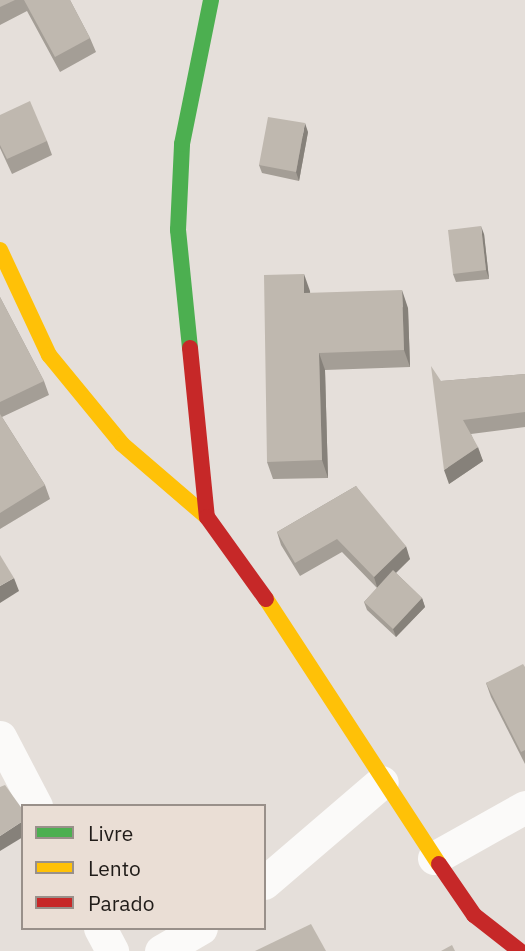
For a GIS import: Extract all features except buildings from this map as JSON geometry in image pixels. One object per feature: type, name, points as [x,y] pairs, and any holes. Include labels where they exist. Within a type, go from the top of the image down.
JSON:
[{"type":"street","points":[[207,517],[178,230],[182,144],[211,0]]},
{"type":"street","points":[[0,250],[49,355],[121,444],[207,517],[335,697],[383,782],[474,915],[520,951]]},
{"type":"street","points":[[0,737],[35,804]]},
{"type":"street","points":[[266,881],[383,782]]},
{"type":"street","points":[[434,858],[525,807]]},
{"type":"street","points":[[101,930],[112,951]]},
{"type":"traffic: fast","points":[[190,348],[178,230],[182,144],[211,0]]},
{"type":"traffic: slow","points":[[0,250],[49,355],[122,444],[207,517]]},
{"type":"traffic: slow","points":[[266,599],[439,864]]},
{"type":"traffic: jam","points":[[190,348],[207,517],[266,599]]},
{"type":"traffic: jam","points":[[439,864],[474,915],[520,951]]}]
